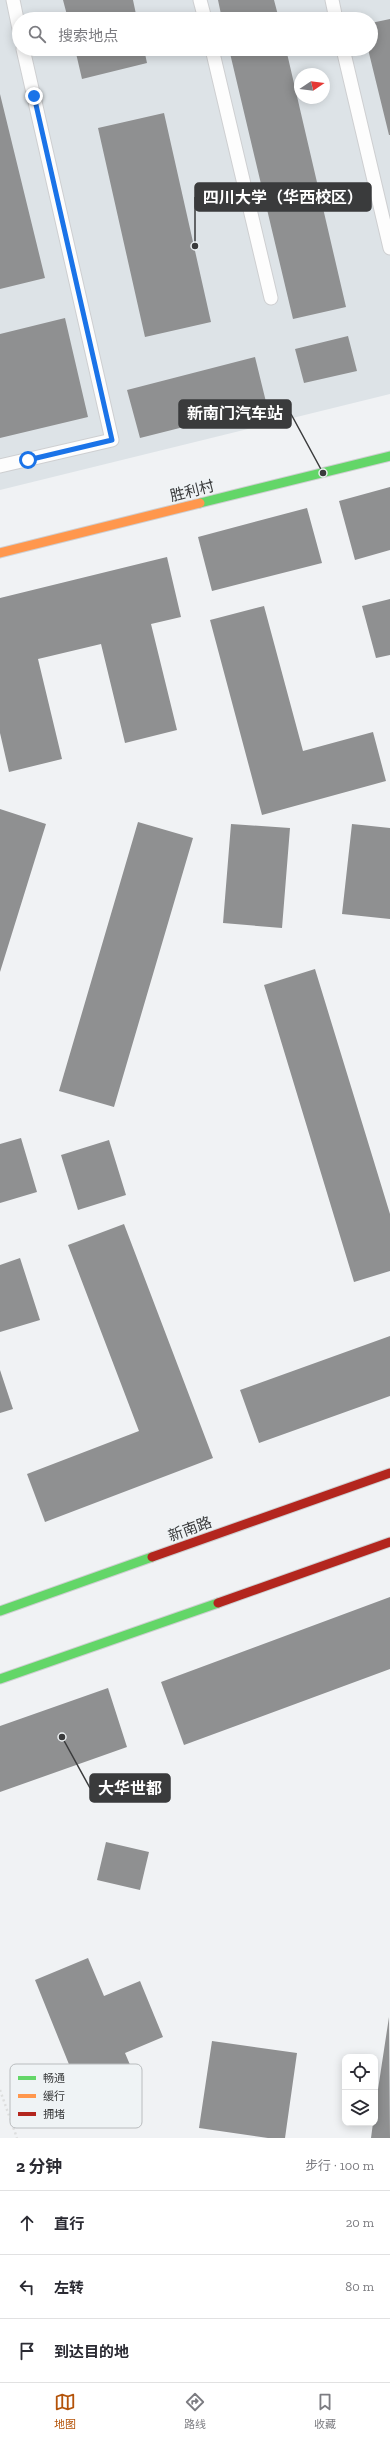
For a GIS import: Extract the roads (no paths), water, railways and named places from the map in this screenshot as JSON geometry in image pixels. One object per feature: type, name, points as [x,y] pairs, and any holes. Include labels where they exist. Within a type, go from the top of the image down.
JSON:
[{"type":"main road","name":"胜利村","points":[[0,553],[390,456]]},
{"type":"main road","name":"新南路","points":[[0,1611],[390,1473]]},
{"type":"main road","points":[[0,1679],[390,1542]]},
{"type":"lane","points":[[13,0],[15,12]]},
{"type":"lane","points":[[200,0],[203,12]]},
{"type":"lane","points":[[332,0],[335,12]]},
{"type":"lane","points":[[0,466],[112,440],[25,56]]},
{"type":"lane","points":[[214,56],[272,298]]},
{"type":"lane","points":[[345,56],[390,248]]},
{"type":"place","name":"四川大学（华西校区）","points":[[195,246]]},
{"type":"place","name":"新南门汽车站","points":[[323,473]]},
{"type":"place","name":"大华世都","points":[[62,1737]]}]
